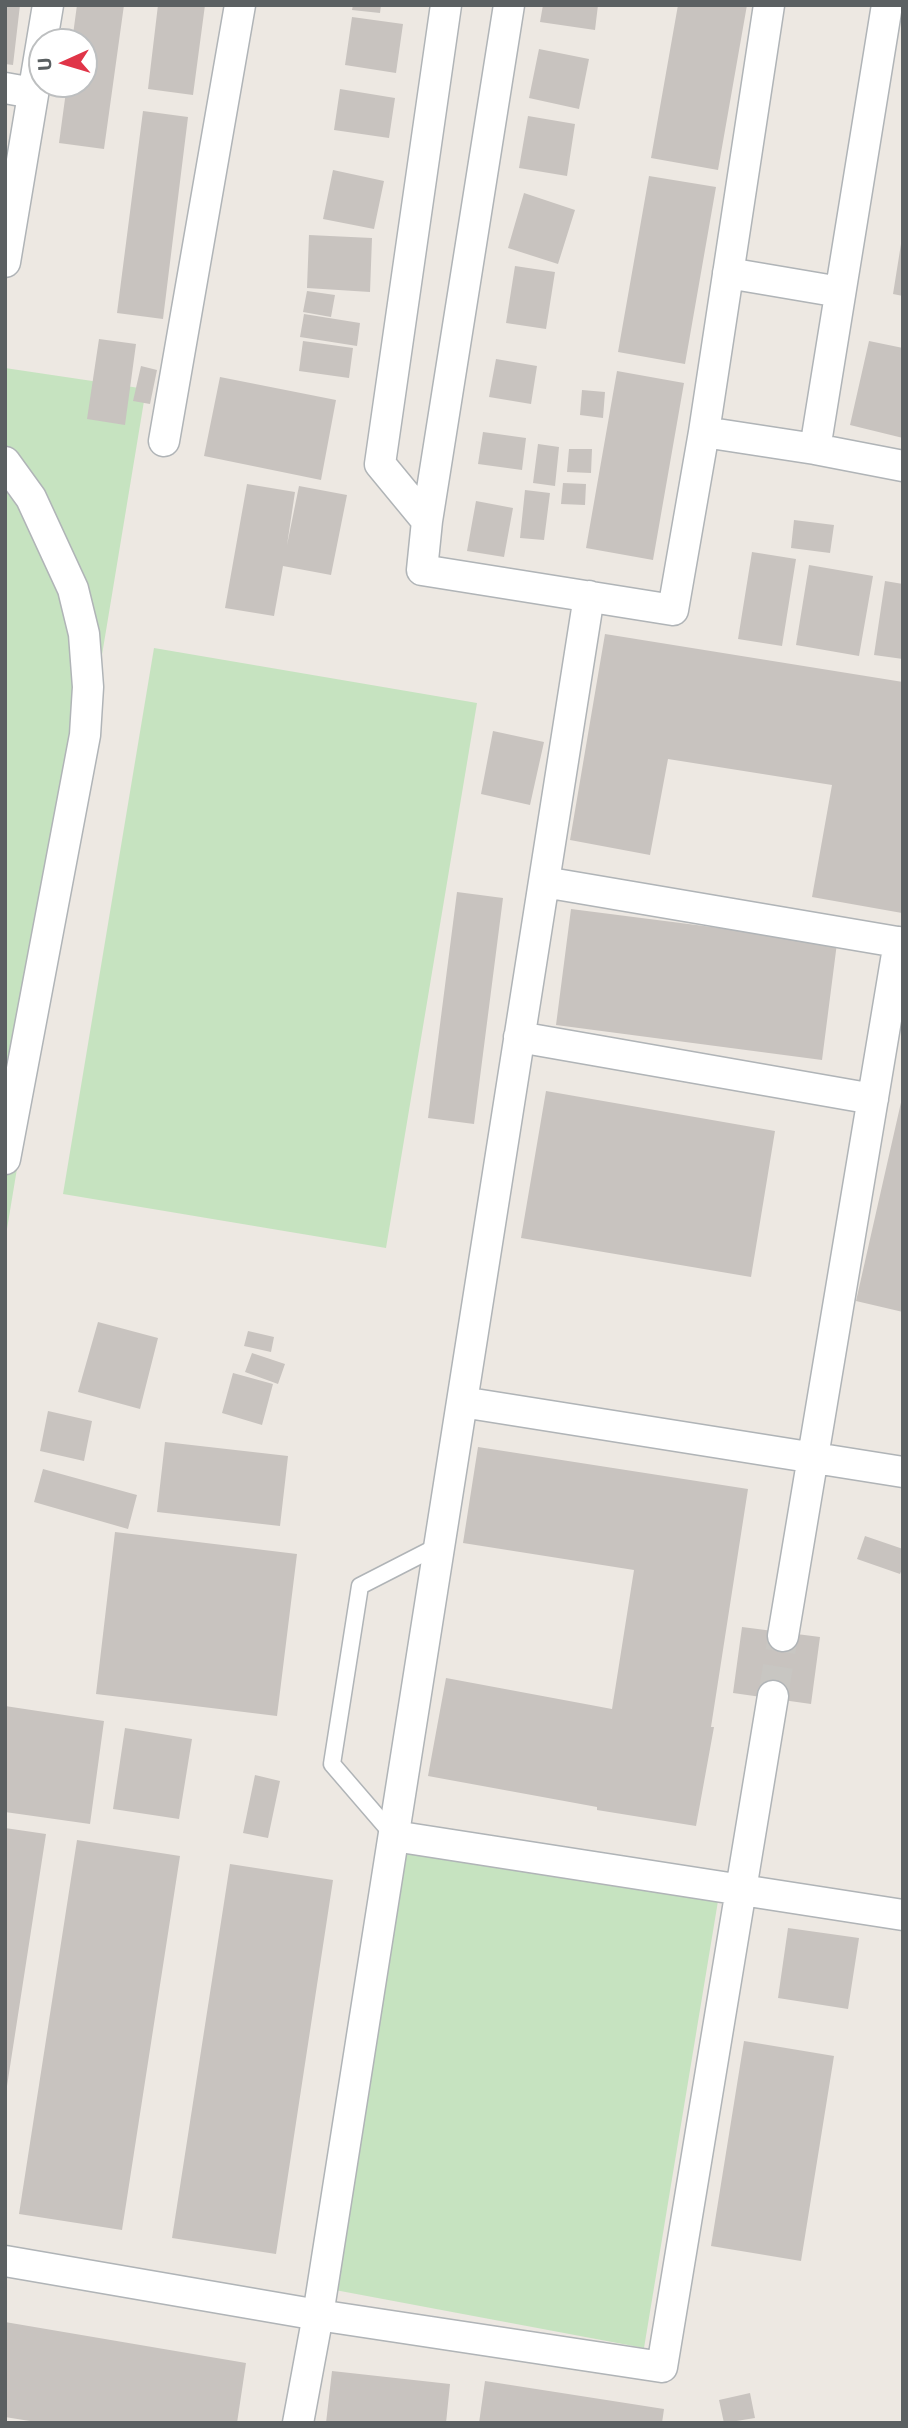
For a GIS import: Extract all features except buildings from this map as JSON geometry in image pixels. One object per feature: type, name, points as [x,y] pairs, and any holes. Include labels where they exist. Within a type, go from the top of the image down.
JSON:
[{"type":"street","points":[[5,262],[19,90],[48,5]]},
{"type":"street","points":[[164,441],[240,5]]},
{"type":"street","points":[[427,521],[380,464],[446,5]]},
{"type":"street","points":[[509,5],[427,521],[422,570],[673,610],[704,432],[769,5]]},
{"type":"street","points":[[815,449],[887,5]]},
{"type":"street","points":[[728,273],[841,292]]},
{"type":"street","points":[[704,432],[903,466]]},
{"type":"street","points":[[5,462],[32,498],[74,589],[84,634],[88,687],[85,735],[5,1159]]},
{"type":"street","points":[[298,2423],[318,2315],[589,596]]},
{"type":"street","points":[[544,882],[901,943],[811,1458],[783,1636]]},
{"type":"street","points":[[520,1037],[873,1099]]},
{"type":"street","points":[[462,1402],[903,1472]]},
{"type":"street","points":[[5,2261],[318,2315],[662,2367],[773,1696]]},
{"type":"street","points":[[394,1836],[903,1915]]},
{"type":"lane","points":[[394,1836],[332,1764],[360,1586],[440,1545]]},
{"type":"green space","points":[[5,368],[146,389],[5,1241]]},
{"type":"green space","points":[[154,648],[477,703],[386,1248],[63,1194]]},
{"type":"green space","points":[[403,1852],[718,1901],[644,2348],[335,2290]]},
{"type":"tunnel","points":[[773,1696],[783,1636]]}]
